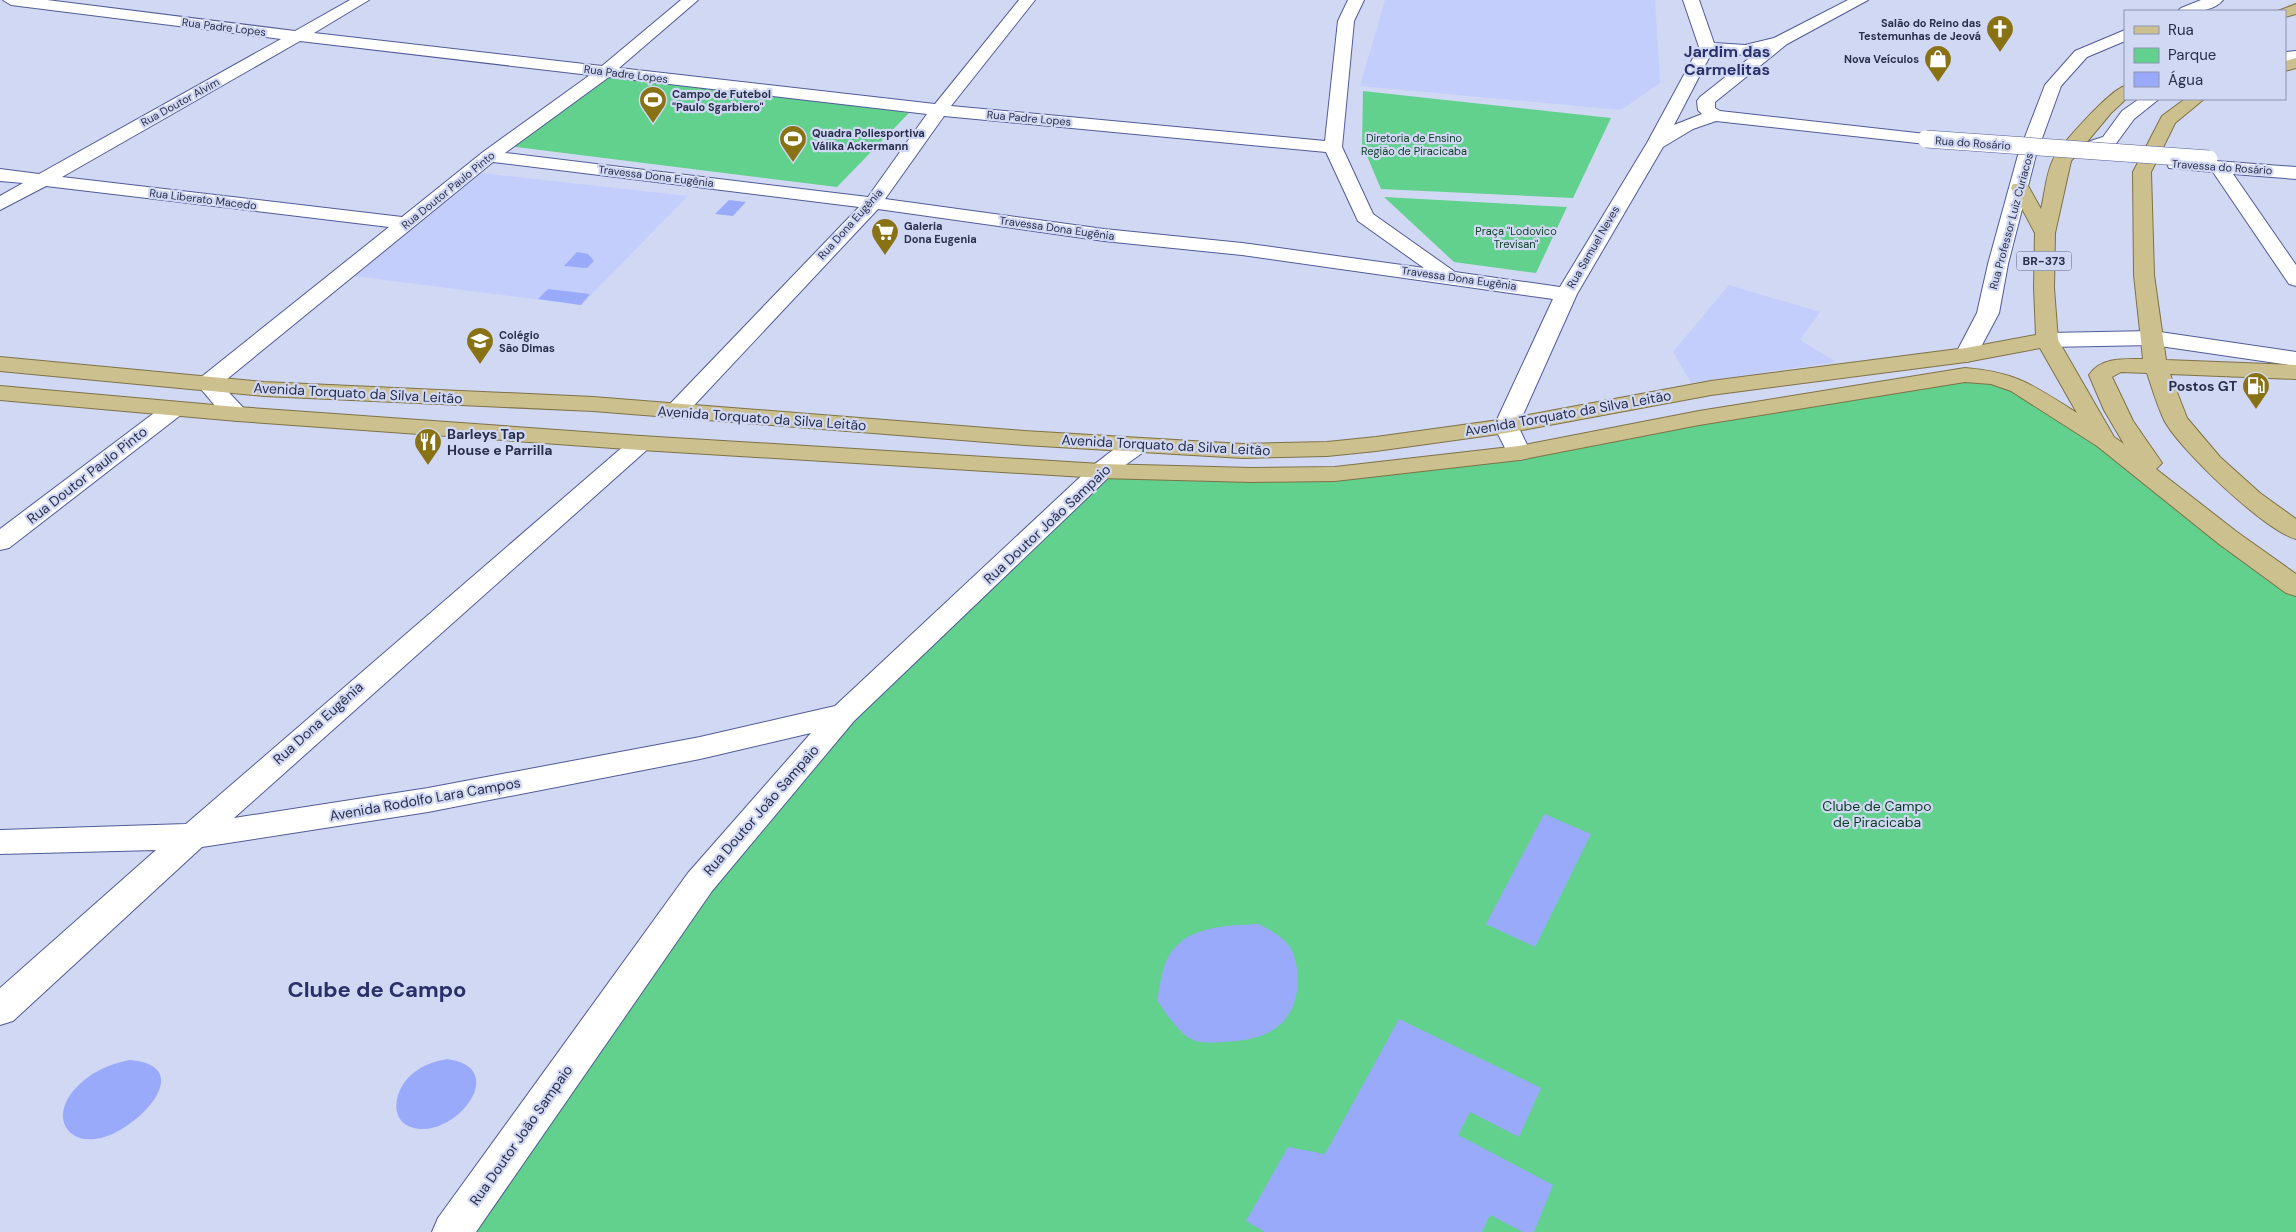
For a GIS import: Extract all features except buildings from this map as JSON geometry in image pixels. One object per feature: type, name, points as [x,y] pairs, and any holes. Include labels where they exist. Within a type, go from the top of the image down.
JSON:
[{"type":"main road","name":"BR-373","points":[[2124,92],[2105,109],[2062,160],[2045,233],[2044,288],[2047,340],[2105,441],[2174,496],[2296,587]]},
{"type":"main road","points":[[2195,100],[2168,120],[2142,172],[2144,275],[2155,365],[2176,420],[2199,448],[2211,462],[2251,498],[2296,531]]},
{"type":"main road","points":[[2020,188],[2045,233]]},
{"type":"main road","name":"Avenida Torquato da Silva Leitão","points":[[0,364],[264,389],[593,404],[1136,446],[1243,451],[1327,449],[1506,426],[1711,388],[1966,355],[2047,340]]},
{"type":"main road","points":[[2174,496],[2126,433],[2109,400],[2100,375],[2117,365],[2296,372]]},
{"type":"main road","name":"Avenida Torquato da Silva Leitão","points":[[0,393],[237,414],[562,438],[1102,470],[1252,475],[1335,474],[1519,453],[1699,418],[1965,375],[1994,377],[2019,386],[2105,441]]},
{"type":"main road","points":[[562,438],[613,435],[676,411]]},
{"type":"street","name":"Rua Padre Lopes","points":[[22,0],[297,36],[938,110],[1333,147]]},
{"type":"street","points":[[0,13],[22,0]]},
{"type":"street","name":"Rua Doutor Alvim","points":[[0,204],[362,0]]},
{"type":"street","name":"Rua Doutor Paulo Pinto","points":[[208,383],[489,156],[605,72],[690,0]]},
{"type":"street","name":"Rua Dona Eugênia","points":[[676,411],[873,203],[938,110],[1027,0]]},
{"type":"street","points":[[1356,0],[1346,21],[1333,147],[1365,217],[1449,276]]},
{"type":"street","points":[[1691,0],[1707,47],[1745,50],[1781,41]]},
{"type":"street","points":[[1714,116],[1707,110],[1706,101],[1781,41],[1860,0]]},
{"type":"street","points":[[2189,10],[2215,0]]},
{"type":"street","name":"Rua Professor Luiz Curiacos","points":[[1966,355],[1988,313],[1998,264],[2020,188],[2027,155],[2043,118],[2053,86],[2080,54],[2124,35]]},
{"type":"street","name":"Rua Samuel Neves","points":[[1506,426],[1566,294],[1620,200],[1656,143],[1707,47]]},
{"type":"street","points":[[2081,150],[2109,141],[2128,115],[2149,100]]},
{"type":"street","name":"Rua do Rosário","points":[[1656,143],[1688,125],[1714,116],[1926,139],[2081,150],[2214,163],[2296,166]]},
{"type":"street","name":"Travessa Dona Eugênia","points":[[489,156],[873,203],[1104,235],[1242,249],[1449,276],[1566,294]]},
{"type":"street","name":"Travessa do Rosário","points":[[2147,162],[2214,163],[2296,173]]},
{"type":"street","points":[[2214,163],[2296,280]]},
{"type":"street","name":"Rua Liberato Macedo","points":[[0,175],[406,223]]},
{"type":"street","name":"Avenida Torquato da Silva Leitão","points":[[2047,340],[2153,338],[2296,359]]},
{"type":"street","points":[[208,383],[237,414]]},
{"type":"street","name":"Rua Doutor Paulo Pinto","points":[[0,542],[174,408]]},
{"type":"street","points":[[1506,426],[1519,453]]},
{"type":"street","name":"Rua Dona Eugênia","points":[[0,1010],[191,836],[418,634],[641,443]]},
{"type":"street","name":"Rua Doutor João Sampaio","points":[[452,1232],[700,882],[844,714],[1102,470],[1136,446]]},
{"type":"street","name":"Avenida Rodolfo Lara Campos","points":[[0,842],[191,836],[428,800],[700,748],[844,714]]},
{"type":"shaded area","points":[[1385,0],[1655,0],[1660,83],[1621,110],[1360,86]]},
{"type":"shaded area","points":[[482,173],[688,196],[581,305],[354,276]]},
{"type":"shaded area","points":[[1729,285],[1820,312],[1800,340],[1836,362],[1691,383],[1673,352]]},
{"type":"green space","points":[[604,76],[909,113],[837,187],[508,146]]},
{"type":"green space","name":"Diretoria de Ensino Região de Piracicaba","points":[[1363,91],[1611,118],[1573,198],[1381,189],[1362,144]]},
{"type":"green space","name":"Praça \"Lodovico Trevisan\"","points":[[1384,197],[1567,207],[1536,273],[1454,262]]},
{"type":"green space","name":"Clube de Campo de Piracicaba","points":[[1965,375],[2019,386],[2296,587],[2296,1232],[452,1232],[844,713],[1101,471],[1335,474],[1519,453]]},
{"type":"water","points":[[729,200],[746,202],[733,216],[715,214]]},
{"type":"water","points":[[577,252],[588,254],[594,261],[587,268],[564,266]]},
{"type":"water","points":[[548,289],[590,294],[581,305],[538,299]]},
{"type":"water","points":[[1544,814],[1591,834],[1535,947],[1486,924]]},
{"type":"water","points":[[1259,924],[1283,939],[1293,953],[1298,983],[1297,993],[1290,1012],[1277,1027],[1252,1039],[1208,1043],[1199,1042],[1186,1036],[1157,1000],[1164,966],[1173,949],[1183,940],[1206,930],[1219,927]]},
{"type":"water","points":[[1399,1019],[1541,1088],[1519,1137],[1470,1112],[1458,1135],[1553,1185],[1534,1232],[1523,1232],[1490,1215],[1482,1232],[1265,1232],[1246,1221],[1288,1147],[1325,1154]]},
{"type":"water","points":[[447,1059],[465,1064],[474,1074],[476,1085],[472,1098],[450,1120],[435,1127],[419,1129],[409,1127],[402,1122],[396,1108],[399,1092],[403,1084],[413,1073],[422,1067]]},
{"type":"water","points":[[130,1060],[150,1065],[160,1073],[161,1085],[155,1098],[145,1111],[131,1123],[101,1138],[79,1138],[71,1133],[63,1119],[67,1100],[74,1090],[99,1070]]},
{"type":"place","name":"Salão do Reino das Testemunhas de Jeová","points":[[2000,53]]},
{"type":"place","name":"Nova Veículos","points":[[1938,83]]},
{"type":"place","name":"Campo de Futebol \"Paulo Sgarbiero\"","points":[[653,124]]},
{"type":"place","name":"Quadra Poliesportiva Válika Ackermann","points":[[793,163]]},
{"type":"place","name":"Galeria Dona Eugenia","points":[[885,256]]},
{"type":"place","name":"Colégio São Dimas","points":[[480,365]]},
{"type":"place","name":"Postos GT","points":[[2256,410]]},
{"type":"place","name":"Barleys Tap House e Parrilla","points":[[428,466]]},
{"type":"district","name":"Jardim das Carmelitas","points":[[1727,60]]},
{"type":"district","name":"Clube de Campo","points":[[377,989]]}]
